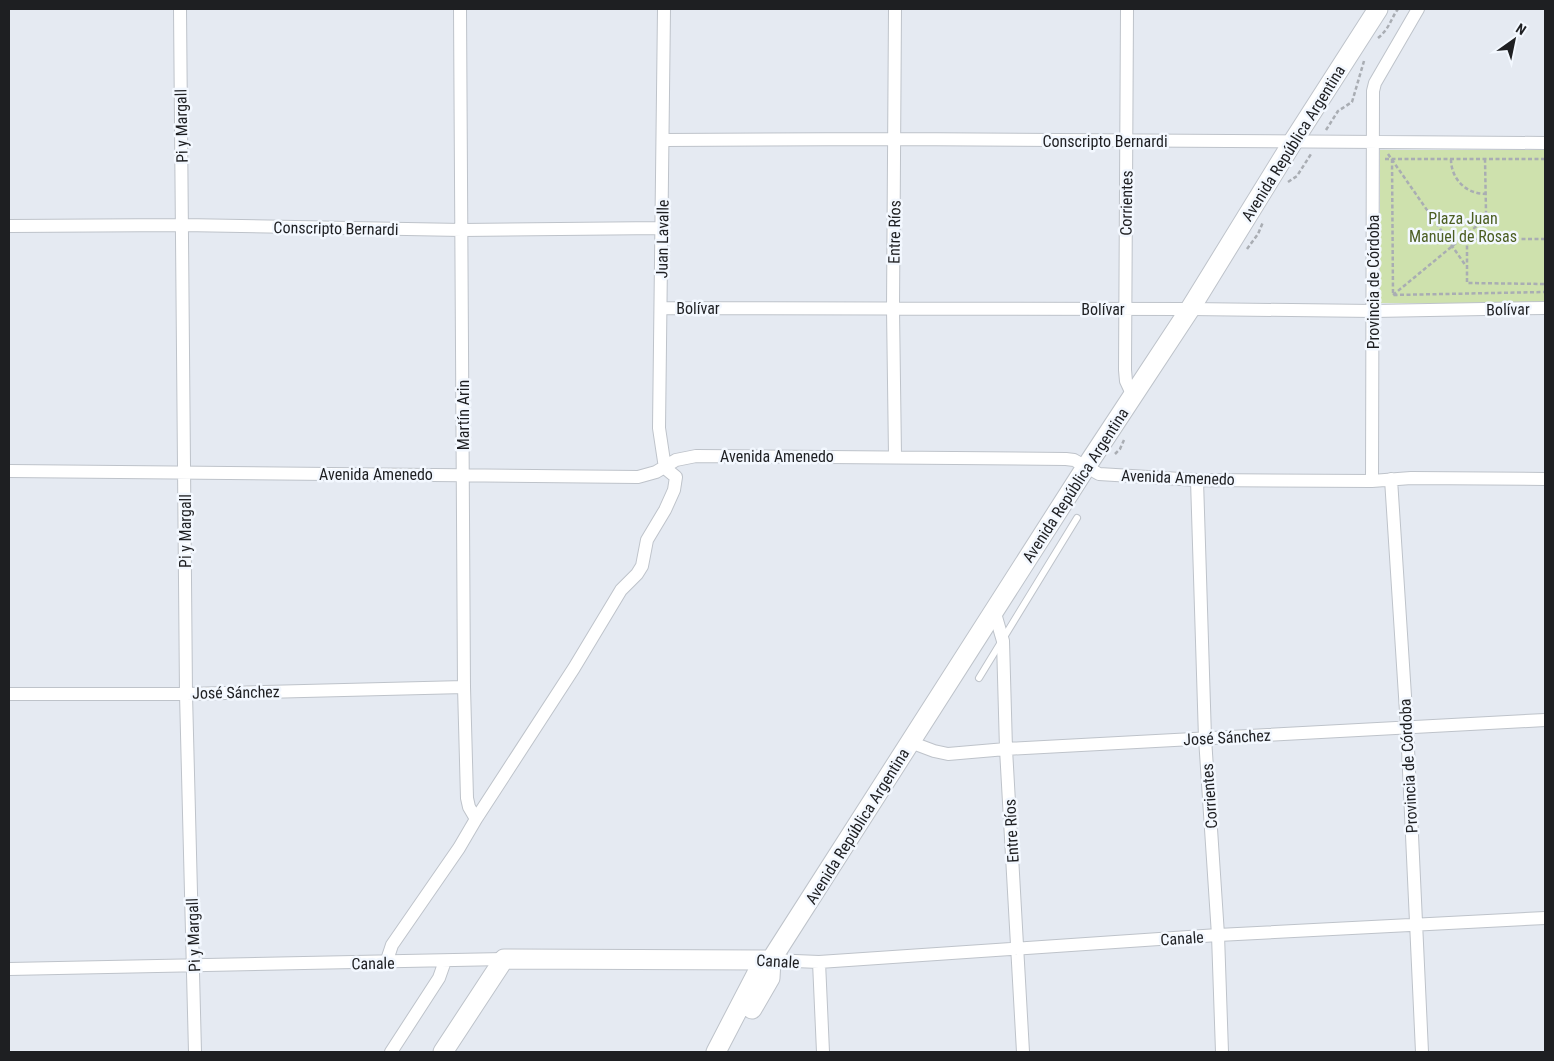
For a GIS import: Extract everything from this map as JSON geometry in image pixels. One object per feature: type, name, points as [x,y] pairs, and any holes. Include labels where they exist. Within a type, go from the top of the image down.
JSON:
[{"type":"main road","name":"Avenida República Argentina","points":[[716,1052],[758,971],[772,960],[994,610],[1190,309],[1294,140],[1378,9]]},
{"type":"main road","name":"Canale","points":[[504,959],[772,960]]},
{"type":"main road","points":[[443,1052],[504,959]]},
{"type":"main road","name":"Avenida República Argentina","points":[[725,1052],[770,978],[772,960]]},
{"type":"street","name":"Pi y Margall","points":[[180,9],[186,694],[195,1052]]},
{"type":"street","name":"Martín Arin","points":[[460,9],[464,686],[467,798],[469,807],[476,819]]},
{"type":"street","name":"Juan Lavalle","points":[[476,819],[574,668],[621,590],[637,574],[642,566],[647,540],[665,510],[676,482],[676,477],[666,468],[659,428],[662,308],[664,9]]},
{"type":"street","name":"Entre Ríos","points":[[895,9],[893,309],[895,456]]},
{"type":"street","name":"Corrientes","points":[[1127,9],[1125,370],[1126,381],[1133,396]]},
{"type":"street","name":"Provincia de Córdoba","points":[[1372,481],[1373,159],[1376,141],[1373,91],[1375,82],[1418,9]]},
{"type":"street","name":"Conscripto Bernardi","points":[[664,140],[1294,140],[1545,143]]},
{"type":"street","name":"Conscripto Bernardi","points":[[9,226],[183,225],[462,230],[662,228]]},
{"type":"street","name":"Bolívar","points":[[662,308],[1374,311],[1545,308]]},
{"type":"street","name":"Avenida Amenedo","points":[[9,471],[638,477],[666,468],[676,460],[696,456],[895,456],[1066,458],[1074,460],[1098,474],[1197,480],[1372,481],[1411,478],[1545,479]]},
{"type":"street","name":"Corrientes","points":[[1197,480],[1205,738],[1218,935],[1222,1052]]},
{"type":"street","name":"Provincia de Córdoba","points":[[1391,480],[1407,727],[1422,1052]]},
{"type":"street","name":"Entre Ríos","points":[[994,610],[1003,638],[1006,749],[1022,1052]]},
{"type":"street","name":"José Sánchez","points":[[9,694],[186,694],[464,686]]},
{"type":"street","name":"José Sánchez","points":[[910,742],[948,754],[1006,749],[1545,720]]},
{"type":"street","points":[[386,963],[392,945],[459,848],[476,819]]},
{"type":"street","name":"Canale","points":[[772,960],[819,962],[1218,935],[1545,918]]},
{"type":"street","name":"Canale","points":[[9,970],[504,959]]},
{"type":"street","points":[[391,1052],[439,978],[445,961]]},
{"type":"street","points":[[819,962],[822,1052]]},
{"type":"lane","points":[[979,678],[1077,518]]},
{"type":"path","points":[[1376,141],[1392,159],[1467,268]]},
{"type":"path","points":[[1373,159],[1545,159]]},
{"type":"path","points":[[1392,159],[1392,295]]},
{"type":"path","points":[[1451,159],[1453,172],[1460,184],[1471,192],[1486,194]]},
{"type":"path","points":[[1374,311],[1484,220],[1486,212],[1485,159]]},
{"type":"path","points":[[1545,239],[1467,239],[1467,283],[1545,284]]},
{"type":"path","points":[[1392,295],[1545,292]]},
{"type":"green space","name":"Plaza Juan Manuel de Rosas","points":[[1380,150],[1545,150],[1545,304],[1380,303]]}]
